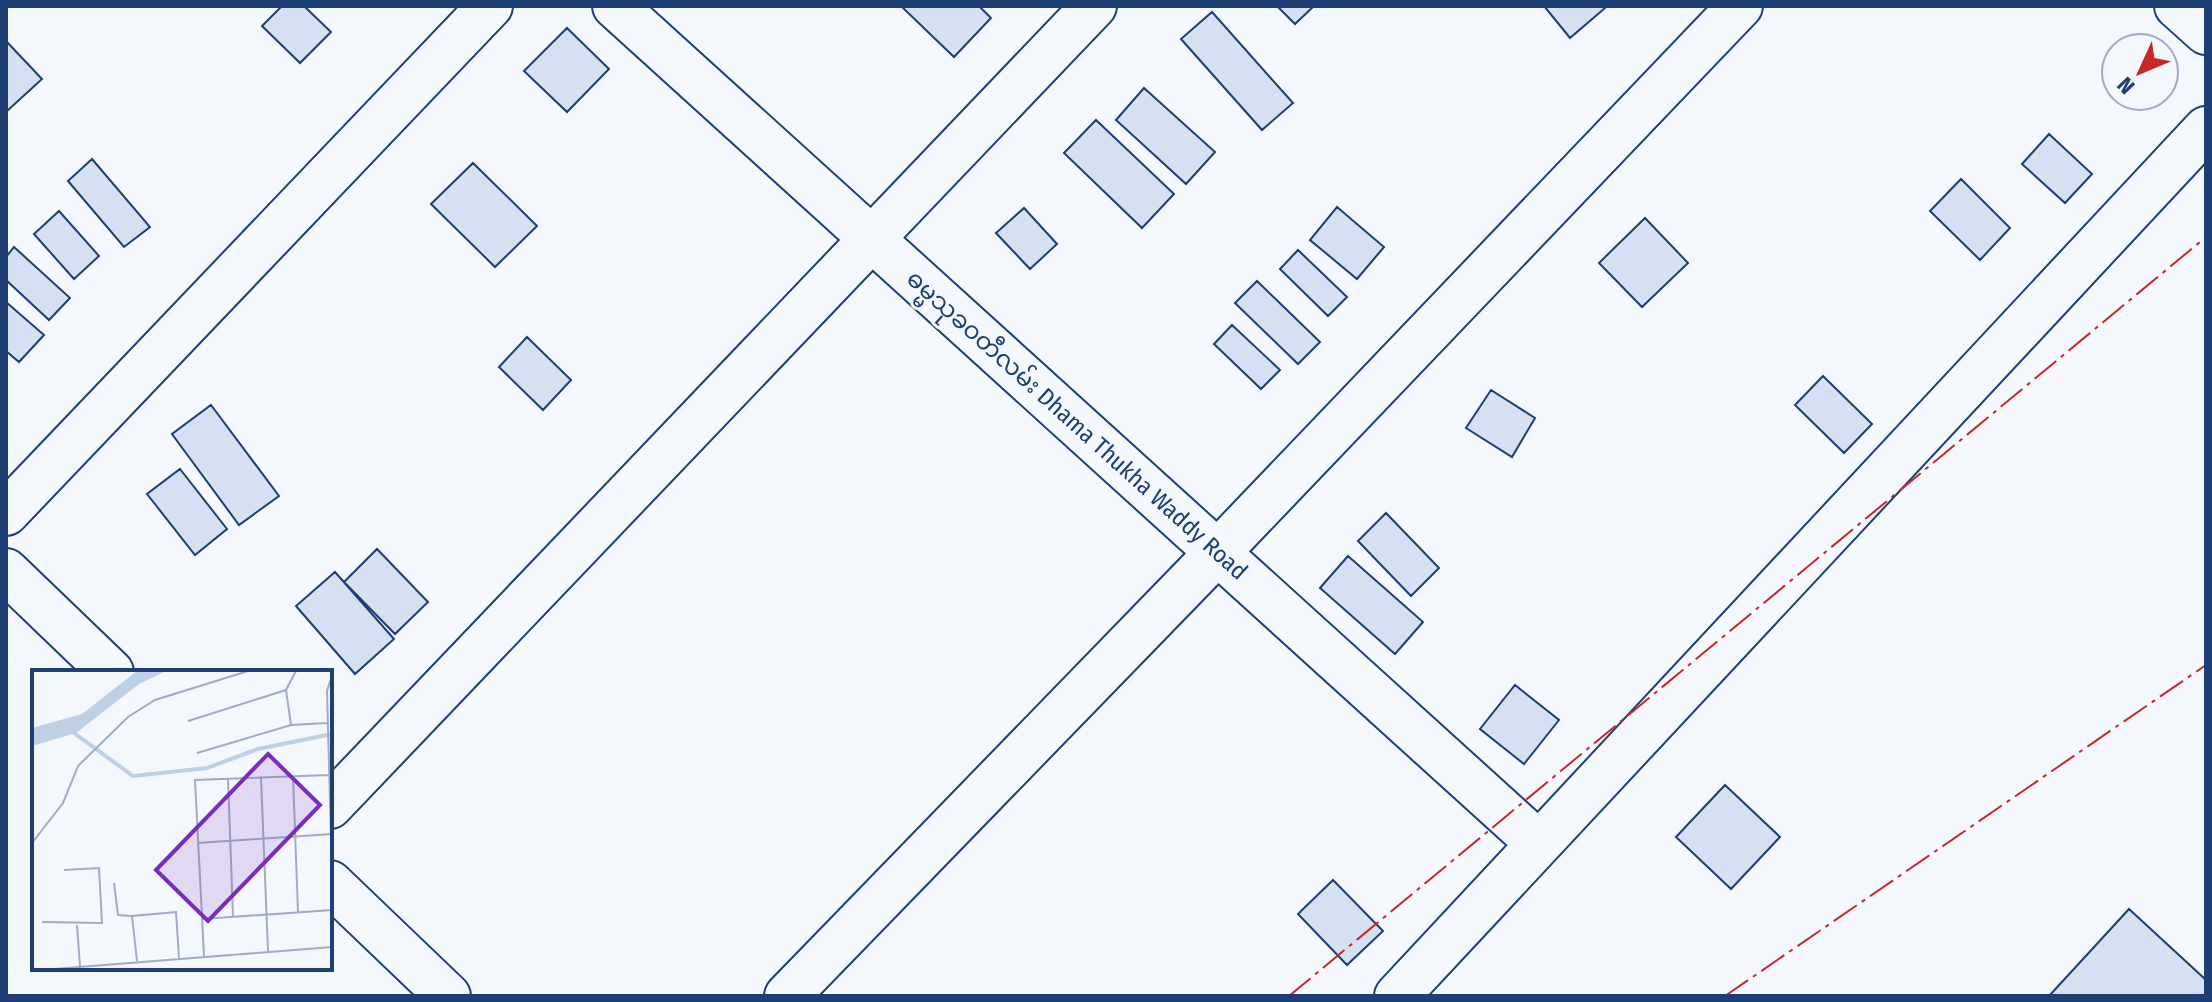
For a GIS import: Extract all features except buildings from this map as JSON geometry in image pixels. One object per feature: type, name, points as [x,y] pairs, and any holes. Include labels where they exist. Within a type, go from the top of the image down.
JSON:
[{"type":"street","points":[[6,513],[490,6]]},
{"type":"street","name":"ဓမ္မသုခဝတီလမ်း Dhama Thukha Waddy Road","points":[[615,6],[1539,844]]},
{"type":"street","points":[[332,804],[1094,6]]},
{"type":"street","points":[[787,996],[1218,552],[1740,6]]},
{"type":"street","points":[[2177,6],[2206,32]]},
{"type":"street","points":[[1397,996],[2206,129]]},
{"type":"street","points":[[6,571],[109,670]]},
{"type":"street","points":[[332,885],[448,996]]},
{"type":"power","points":[[1289,996],[2206,237]]},
{"type":"power","points":[[1725,996],[2206,665]]}]
